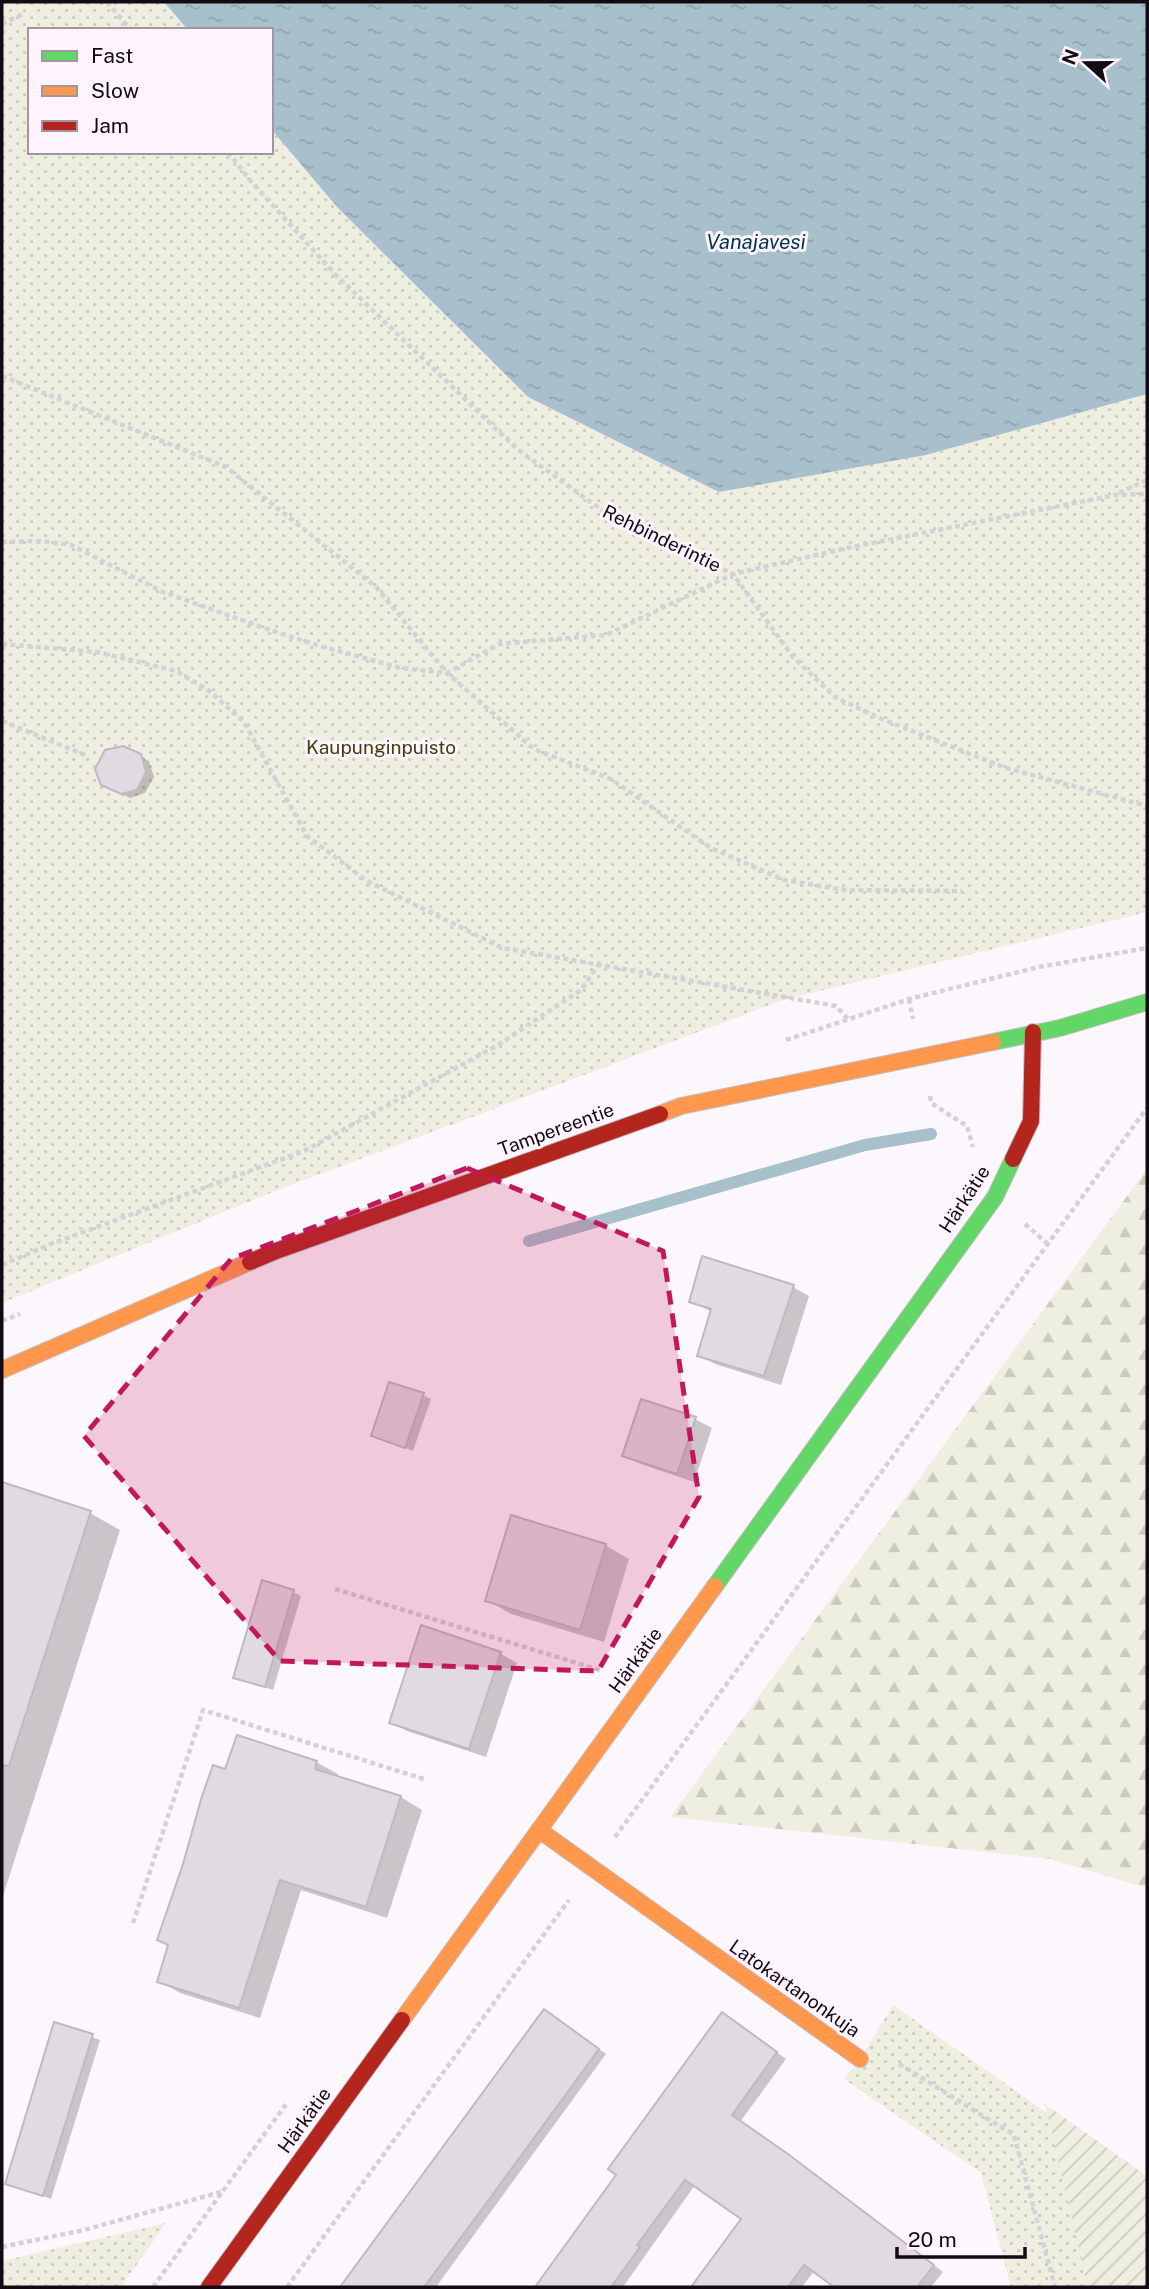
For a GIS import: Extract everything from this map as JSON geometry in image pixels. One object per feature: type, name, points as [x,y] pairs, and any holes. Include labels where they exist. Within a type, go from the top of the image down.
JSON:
[{"type":"main road","name":"Tampereentie","points":[[2,1370],[276,1251],[681,1106],[1060,1028],[1147,1002]]},
{"type":"main road","name":"Härkätie","points":[[209,2287],[995,1197],[1031,1121],[1033,1032]]},
{"type":"main road","name":"Latokartanonkuja","points":[[539,1830],[860,2059]]},
{"type":"path","points":[[107,2],[129,28]]},
{"type":"path","points":[[2,24],[23,15]]},
{"type":"path","name":"Rehbinderintie","points":[[230,154],[335,274],[517,449],[616,520],[733,574],[852,547],[1115,495],[1147,494]]},
{"type":"path","points":[[2,376],[226,467],[376,587],[447,673],[534,749],[611,779],[711,848],[784,880],[844,890],[962,891]]},
{"type":"path","points":[[1115,495],[1147,480]]},
{"type":"path","points":[[2,542],[40,541],[71,545],[163,592],[267,629],[401,668],[447,673],[499,644],[606,635],[733,574],[793,657],[835,697],[877,717],[1003,767],[1147,806]]},
{"type":"path","points":[[2,644],[97,652],[176,671],[208,690],[244,722],[307,836],[367,881],[503,948],[836,1006],[848,1019]]},
{"type":"path","points":[[2,721],[85,755]]},
{"type":"path","points":[[2,1265],[51,1244],[304,1151],[498,1045],[581,990],[599,964]]},
{"type":"path","points":[[909,999],[931,1102],[967,1126],[973,1146],[968,1159]]},
{"type":"path","points":[[287,2287],[1147,1108]]},
{"type":"path","points":[[335,1589],[644,1684]]},
{"type":"path","points":[[601,1671],[609,1660]]},
{"type":"path","points":[[134,1923],[203,1710],[427,1780]]},
{"type":"path","name":"Latokartanonkuja","points":[[860,2059],[898,2063],[1014,2135],[1055,2287]]},
{"type":"path","points":[[153,2287],[295,2092]]},
{"type":"path","points":[[2,2247],[84,2230],[222,2192]]},
{"type":"highlighted area","points":[[467,1168],[663,1251],[699,1497],[598,1671],[280,1661],[84,1436],[231,1259]]},
{"type":"green space","name":"Kaupunginpuisto","points":[[2,2],[164,2],[186,28],[28,28],[28,154],[273,154],[273,131],[337,207],[926,455],[1147,394],[1147,912],[786,999],[275,1191],[2,1303]]},
{"type":"green space","points":[[1147,1169],[1147,1888],[1050,1859],[670,1817]]},
{"type":"green space","points":[[893,2005],[1147,2183],[1147,2287],[1011,2287],[981,2173],[844,2079],[860,2059]]},
{"type":"green space","points":[[1045,2104],[1147,2176],[1147,2287],[1088,2287]]},
{"type":"green space","points":[[166,2223],[121,2287],[2,2287],[2,2261]]},
{"type":"water","name":"Vanajavesi","points":[[164,2],[1147,2],[1147,394],[926,455],[719,492],[528,397],[337,207],[273,131],[273,28],[186,28]]},
{"type":"building","points":[[123,746],[141,754],[146,772],[137,790],[121,794],[101,785],[95,769],[105,750]]},
{"type":"building","points":[[702,1256],[794,1285],[764,1376],[697,1356],[711,1309],[689,1302]]},
{"type":"building","points":[[389,1382],[424,1393],[405,1448],[371,1436]]},
{"type":"building","points":[[641,1399],[696,1417],[677,1474],[622,1456]]},
{"type":"building","points":[[2,1482],[91,1511],[9,1766],[2,1765]]},
{"type":"building","points":[[511,1515],[606,1544],[580,1630],[485,1601]]},
{"type":"building","points":[[262,1580],[294,1590],[265,1687],[233,1678]]},
{"type":"building","points":[[421,1625],[501,1652],[469,1749],[389,1723]]},
{"type":"building","points":[[237,1735],[317,1761],[315,1769],[401,1796],[366,1907],[280,1880],[239,2008],[157,1982],[168,1945],[157,1940],[183,1864],[202,1796],[213,1765],[225,1769]]},
{"type":"building","points":[[544,2009],[599,2049],[485,2205],[424,2287],[340,2287]]},
{"type":"building","points":[[722,2012],[777,2052],[732,2115],[934,2265],[917,2287],[834,2287],[804,2265],[788,2287],[691,2287],[741,2219],[685,2180],[637,2245],[640,2247],[611,2287],[535,2287],[616,2175],[608,2169]]},
{"type":"building","points":[[54,2022],[93,2034],[43,2196],[5,2184]]},
{"type":"waterway","points":[[529,1241],[865,1145],[931,1134]]},
{"type":"traffic: fast","points":[[993,1042],[1060,1028],[1147,1002]]},
{"type":"traffic: fast","points":[[715,1586],[995,1197],[1013,1159]]},
{"type":"traffic: slow","points":[[660,1114],[681,1106],[993,1042]]},
{"type":"traffic: slow","points":[[2,1370],[250,1262]]},
{"type":"traffic: slow","points":[[402,2020],[715,1586]]},
{"type":"traffic: slow","points":[[539,1830],[860,2059]]},
{"type":"traffic: jam","points":[[1013,1159],[1031,1121],[1033,1032]]},
{"type":"traffic: jam","points":[[250,1262],[660,1114]]},
{"type":"traffic: jam","points":[[209,2287],[402,2020]]}]
